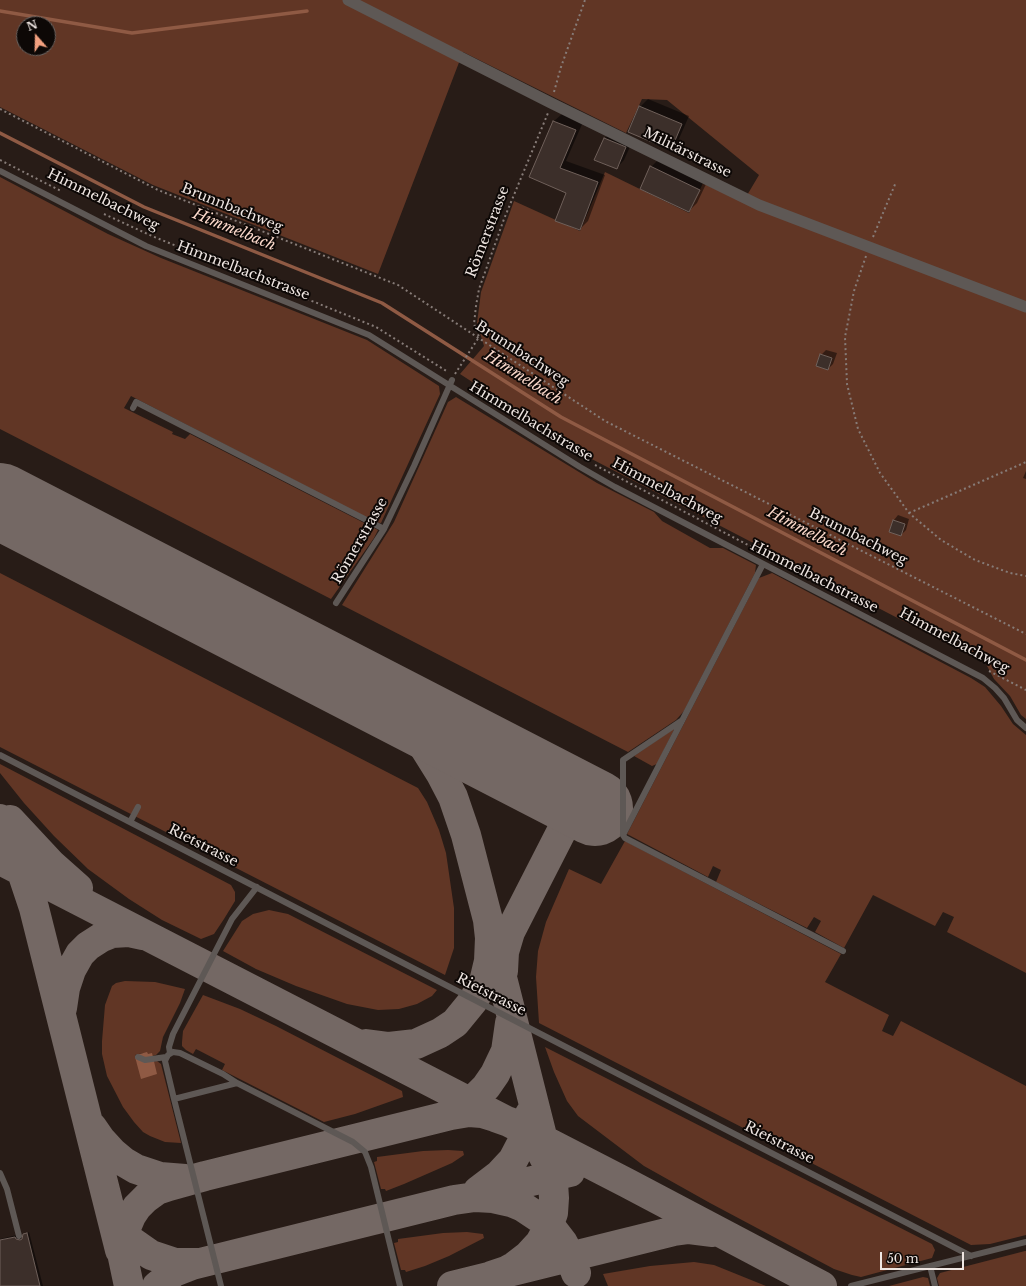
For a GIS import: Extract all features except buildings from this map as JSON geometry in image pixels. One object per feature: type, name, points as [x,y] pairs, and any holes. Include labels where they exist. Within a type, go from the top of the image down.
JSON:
[{"type":"street","name":"Militärstrasse","points":[[348,0],[759,205],[1026,307]]},
{"type":"lane","name":"Himmelbachstrasse","points":[[0,171],[146,246],[368,335],[451,381],[592,473],[983,678],[1004,698],[1017,720],[1026,728]]},
{"type":"lane","name":"Römerstrasse","points":[[336,603],[384,529],[414,466],[451,381]]},
{"type":"lane","points":[[133,408],[136,402],[384,529]]},
{"type":"lane","points":[[178,432],[181,425]]},
{"type":"lane","points":[[623,835],[763,564]]},
{"type":"lane","points":[[681,721],[623,760],[623,835],[625,838],[843,951]]},
{"type":"lane","name":"Rietstrasse","points":[[0,755],[972,1256]]},
{"type":"lane","points":[[130,822],[138,807]]},
{"type":"lane","points":[[221,1286],[165,1064],[173,1034],[232,919],[257,887]]},
{"type":"lane","points":[[138,1057],[145,1060],[180,1053],[353,1142],[365,1152],[371,1167],[400,1286]]},
{"type":"lane","points":[[174,1099],[237,1083]]},
{"type":"lane","points":[[0,1173],[7,1188],[18,1236]]},
{"type":"lane","points":[[851,1286],[1026,1242]]},
{"type":"lane","points":[[930,1266],[935,1286]]},
{"type":"path","name":"Römerstrasse","points":[[479,337],[474,324],[479,290],[509,207],[552,103],[561,67],[585,0]]},
{"type":"path","name":"Brunnbachweg","points":[[0,109],[158,190],[398,285],[605,420],[1026,634]]},
{"type":"path","name":"Himmelbachweg","points":[[0,160],[63,193]]},
{"type":"path","points":[[896,182],[869,247],[854,291],[845,337],[847,384],[858,429],[880,473],[909,513],[941,540],[975,560],[1010,573],[1026,576]]},
{"type":"path","name":"Himmelbachweg","points":[[99,211],[152,236],[376,327],[451,381]]},
{"type":"path","points":[[459,368],[479,337]]},
{"type":"path","name":"Himmelbachweg","points":[[590,462],[864,605]]},
{"type":"path","points":[[909,513],[1026,462]]},
{"type":"path","name":"Himmelbachweg","points":[[984,668],[1026,690]]},
{"type":"shaded area","points":[[0,0],[1026,0],[1026,719],[1021,715],[1010,696],[994,679],[986,664],[584,455],[460,374],[484,346],[477,323],[481,292],[514,201],[580,231],[605,172],[689,213],[703,183],[743,202],[759,175],[667,100],[642,99],[626,133],[463,52],[378,274],[153,185],[0,107]]},
{"type":"shaded area","points":[[0,177],[108,234],[161,258],[367,340],[439,386],[440,394],[381,523],[375,522],[131,396],[124,408],[173,432],[172,434],[185,439],[190,434],[378,530],[331,599],[0,429]]},
{"type":"shaded area","points":[[456,397],[597,483],[654,512],[662,521],[710,548],[723,548],[756,565],[755,573],[684,711],[676,720],[628,752],[342,605],[394,522],[448,402]]},
{"type":"shaded area","points":[[0,573],[418,788],[427,802],[439,830],[446,853],[454,908],[454,948],[445,975],[0,747]]},
{"type":"shaded area","points":[[772,573],[971,678],[985,687],[1001,706],[1013,724],[1026,735],[1026,973],[947,932],[954,917],[943,912],[935,926],[873,895],[844,948],[815,932],[821,921],[814,917],[807,928],[716,882],[721,870],[713,866],[708,877],[627,834],[759,578]]},
{"type":"shaded area","points":[[675,728],[657,764],[652,766],[634,756]]},
{"type":"shaded area","points":[[0,764],[231,885],[235,892],[235,901],[214,934],[201,939],[162,920],[129,899],[88,869],[54,836],[24,803],[0,773]]},
{"type":"shaded area","points":[[625,841],[841,954],[825,982],[889,1015],[882,1031],[893,1036],[901,1021],[1026,1086],[1026,1235],[990,1244],[971,1245],[539,1023],[536,977],[538,951],[546,922],[569,869],[601,884]]},
{"type":"shaded area","points":[[269,910],[288,914],[437,990],[432,996],[417,1004],[399,1009],[378,1010],[347,1004],[296,986],[256,969],[223,951],[242,921],[253,914]]},
{"type":"shaded area","points":[[125,981],[155,982],[185,989],[180,1003],[163,1037],[160,1051],[156,1055],[149,1057],[144,1056],[143,1053],[135,1055],[137,1063],[157,1061],[161,1064],[181,1143],[165,1142],[143,1132],[123,1107],[107,1076],[102,1054],[105,1005],[112,986],[116,983]]},
{"type":"shaded area","points":[[203,995],[240,1009],[276,1026],[402,1091],[403,1097],[355,1114],[324,1122],[222,1070],[225,1064],[196,1049],[193,1054],[182,1046],[183,1031]]},
{"type":"shaded area","points":[[545,1047],[932,1244],[935,1250],[932,1258],[861,1277],[852,1275],[834,1269],[710,1203],[644,1166],[578,1116],[567,1101]]},
{"type":"shaded area","points":[[147,1052],[148,1054],[152,1053],[157,1074],[141,1079],[135,1057],[136,1055]]},
{"type":"shaded area","points":[[423,1151],[463,1151],[464,1155],[452,1163],[404,1184],[386,1191],[385,1189],[381,1189],[374,1162],[377,1161],[377,1157]]},
{"type":"shaded area","points":[[467,1232],[483,1234],[484,1238],[449,1256],[425,1266],[406,1272],[405,1270],[401,1270],[394,1243],[398,1242],[398,1239],[443,1233]]},
{"type":"shaded area","points":[[1026,1251],[1026,1286],[939,1286],[937,1278],[940,1273]]},
{"type":"shaded area","points":[[694,1262],[714,1265],[766,1286],[608,1286],[603,1274],[650,1266]]},
{"type":"shaded area","points":[[923,1277],[928,1278],[930,1286],[889,1286]]},
{"type":"waterway","points":[[0,11],[132,33],[307,11]]},
{"type":"waterway","name":"Himmelbach","points":[[0,133],[144,207],[382,303],[561,417],[1026,660]]},
{"type":"taxiway","points":[[342,677],[370,692],[396,714],[421,742],[441,774],[453,797],[466,835],[488,920],[490,938],[489,961],[484,982],[473,1001],[455,1023],[440,1033],[416,1044],[389,1047],[366,1044]]},
{"type":"taxiway","points":[[503,971],[504,952],[510,932],[578,799]]},
{"type":"taxiway","points":[[0,819],[16,854],[34,908],[120,1250]]},
{"type":"taxiway","points":[[10,820],[51,864],[78,888]]},
{"type":"taxiway","points":[[0,860],[627,1183],[822,1286]]},
{"type":"taxiway","points":[[62,1008],[65,988],[71,970],[80,954],[88,946],[102,937],[112,933],[129,932],[143,935]]},
{"type":"taxiway","points":[[494,946],[546,1152]]},
{"type":"taxiway","points":[[454,1112],[465,1106],[476,1097],[486,1087],[495,1074],[506,1051],[510,1023]]},
{"type":"taxiway","points":[[129,1286],[122,1253],[122,1242],[125,1230],[137,1207],[157,1190],[205,1176],[451,1115],[469,1112],[482,1113],[495,1117],[512,1123],[522,1129],[541,1151],[549,1167],[553,1183],[553,1213],[540,1243],[528,1256],[515,1266],[491,1276]]},
{"type":"taxiway","points":[[478,1191],[499,1175],[513,1160],[524,1139],[530,1114]]},
{"type":"taxiway","points":[[92,1127],[112,1152],[124,1162],[136,1169],[160,1177],[185,1179]]},
{"type":"taxiway","points":[[481,1193],[570,1172]]},
{"type":"taxiway","points":[[157,1286],[174,1272],[192,1265],[454,1200],[475,1197],[493,1198],[511,1202],[523,1207],[541,1219],[553,1230],[563,1243],[570,1256],[576,1273]]},
{"type":"taxiway","points":[[116,1221],[131,1241],[151,1255],[175,1263],[198,1263]]},
{"type":"taxiway","points":[[452,1286],[674,1231],[689,1229],[713,1232]]},
{"type":"runway","points":[[0,501],[595,808]]}]
